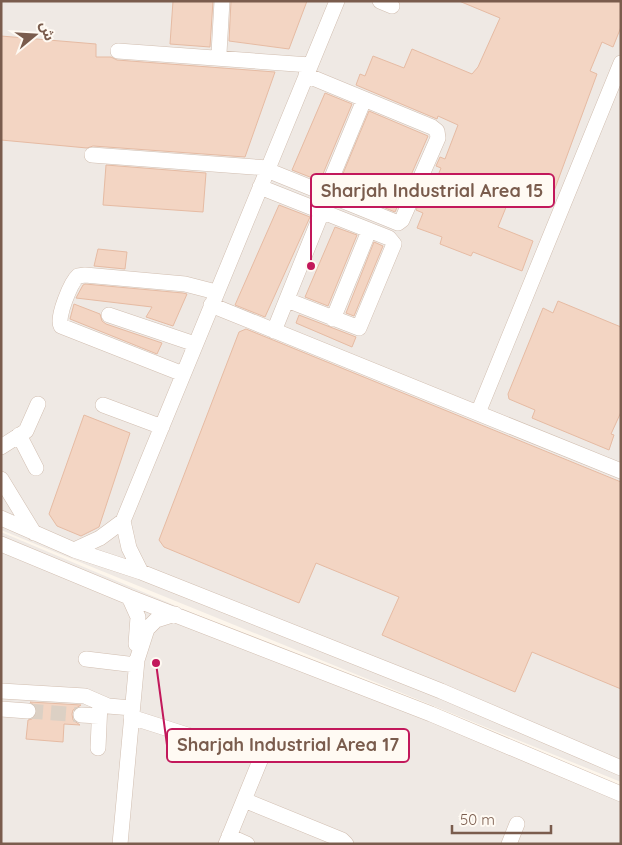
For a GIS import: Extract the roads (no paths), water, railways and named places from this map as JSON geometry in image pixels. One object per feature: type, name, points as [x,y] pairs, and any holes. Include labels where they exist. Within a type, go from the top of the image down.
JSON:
[{"type":"street","points":[[219,53],[222,1]]},
{"type":"street","points":[[141,572],[129,548],[124,521],[337,1]]},
{"type":"street","points":[[92,154],[268,169],[396,223],[400,222],[438,138],[437,131],[432,127],[364,100],[308,70],[118,51]]},
{"type":"street","points":[[478,413],[621,63]]},
{"type":"street","points":[[324,194],[364,100]]},
{"type":"street","points":[[260,187],[389,238],[394,244],[362,324],[357,328],[287,300]]},
{"type":"street","points":[[274,331],[322,212]]},
{"type":"street","points":[[333,319],[369,230]]},
{"type":"street","points":[[182,377],[61,326],[59,318],[73,281],[78,276],[85,275],[185,284],[274,331],[621,471]]},
{"type":"street","points":[[109,314],[196,344]]},
{"type":"street","points":[[84,344],[182,377]]},
{"type":"street","points":[[1,447],[29,426],[38,404]]},
{"type":"street","points":[[103,405],[162,427]]},
{"type":"street","points":[[19,435],[36,468]]},
{"type":"street","points":[[1,479],[34,533]]},
{"type":"street","points":[[5,519],[74,550],[141,572],[441,691],[621,768]]},
{"type":"street","points":[[74,550],[100,538],[124,521]]},
{"type":"street","points":[[1,544],[431,714],[621,794]]},
{"type":"street","points":[[1,550],[24,553]]},
{"type":"street","points":[[120,844],[136,663],[135,651],[138,617],[129,596]]},
{"type":"street","points":[[136,663],[147,629],[156,620],[175,614]]},
{"type":"street","points":[[86,658],[136,663]]},
{"type":"street","points":[[1,691],[85,696],[100,710],[98,748]]},
{"type":"street","points":[[81,715],[108,706],[131,712],[222,746]]},
{"type":"street","points":[[1,709],[28,711]]},
{"type":"street","points":[[247,844],[227,840],[264,752]]},
{"type":"street","points":[[603,760],[621,755]]},
{"type":"street","points":[[244,800],[342,840],[346,844]]},
{"type":"street","points":[[509,844],[516,824]]},
{"type":"tunnel","points":[[28,711],[81,715]]},
{"type":"place","name":"Sharjah Industrial Area 15","points":[[311,266]]},
{"type":"place","name":"Sharjah Industrial Area 17","points":[[156,663]]}]
